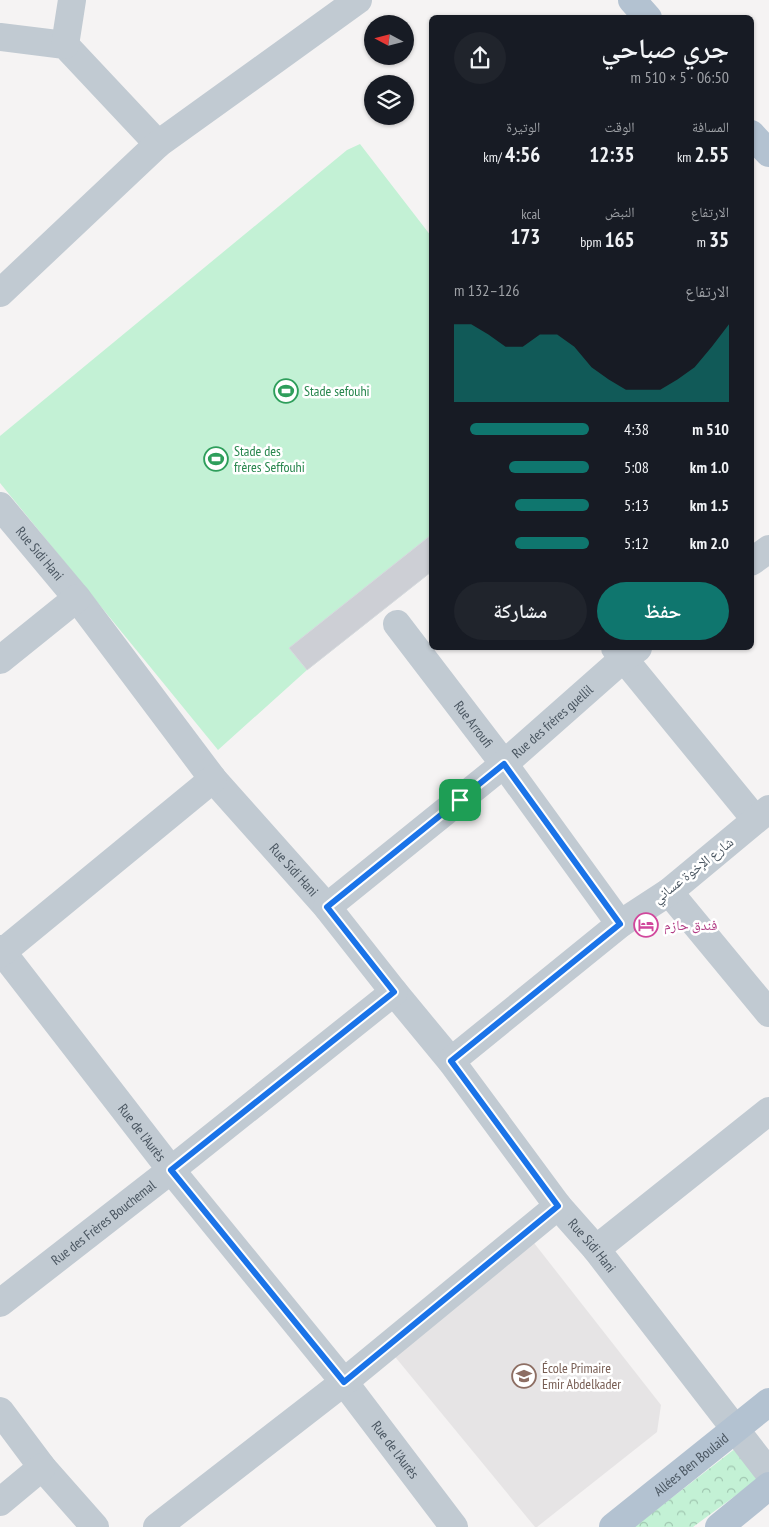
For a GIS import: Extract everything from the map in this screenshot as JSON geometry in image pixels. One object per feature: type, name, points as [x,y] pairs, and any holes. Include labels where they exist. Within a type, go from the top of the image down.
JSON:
[{"type":"main road","points":[[632,0],[645,15]]},
{"type":"main road","points":[[754,137],[769,154]]},
{"type":"main road","name":"Allées Ben Boulaid","points":[[613,1527],[769,1402]]},
{"type":"main road","points":[[719,1527],[769,1486]]},
{"type":"street","points":[[65,45],[72,0]]},
{"type":"street","points":[[0,294],[158,144],[358,0]]},
{"type":"street","points":[[0,37],[65,45],[158,144]]},
{"type":"street","name":"Rue Sidi Hani","points":[[0,506],[77,598],[213,779],[327,907],[451,1061],[558,1206],[596,1249],[769,1473]]},
{"type":"street","points":[[754,560],[769,549]]},
{"type":"street","points":[[0,660],[77,598]]},
{"type":"street","name":"Rue Arroufi","points":[[397,624],[504,764],[620,924]]},
{"type":"street","points":[[625,651],[762,814]]},
{"type":"street","name":"Rue des fréres guellil","points":[[327,907],[504,764],[625,651]]},
{"type":"street","points":[[1,952],[213,779]]},
{"type":"street","name":"شارع الإخوة عساني","points":[[451,1061],[620,924],[669,892],[762,814]]},
{"type":"street","points":[[669,892],[769,1013]]},
{"type":"street","name":"Rue de l'Aurès","points":[[1,952],[171,1170],[344,1382],[454,1527]]},
{"type":"street","name":"Rue des Frères Bouchemal","points":[[0,1303],[171,1170],[394,992]]},
{"type":"street","points":[[596,1249],[769,1111]]},
{"type":"street","points":[[158,1527],[344,1382],[558,1206]]},
{"type":"street","points":[[0,1411],[42,1467],[95,1527]]},
{"type":"street","points":[[0,1502],[42,1467]]},
{"type":"shaded area","name":"École Primaire Emir Abdelkader","points":[[527,1234],[661,1405],[657,1432],[537,1527],[535,1527],[387,1347]]},
{"type":"green space","name":"Stade des frères Seffouhi","points":[[360,144],[429,233],[429,574],[307,670],[218,750],[0,483],[0,436],[347,150]]},
{"type":"green space","points":[[736,1448],[758,1479],[693,1527],[634,1527]]},
{"type":"building","points":[[429,537],[429,574],[307,670],[289,648]]},
{"type":"place","name":"Stade sefouhi","points":[[286,391]]},
{"type":"place","name":"Stade des frères Seffouhi","points":[[216,459]]},
{"type":"place","name":"فندق حازم","points":[[646,925]]},
{"type":"place","name":"École Primaire Emir Abdelkader","points":[[524,1376]]},
{"type":"route","points":[[504,764],[620,924],[451,1061],[558,1206],[344,1382],[171,1170],[394,992],[327,907],[460,800],[504,764]]}]
